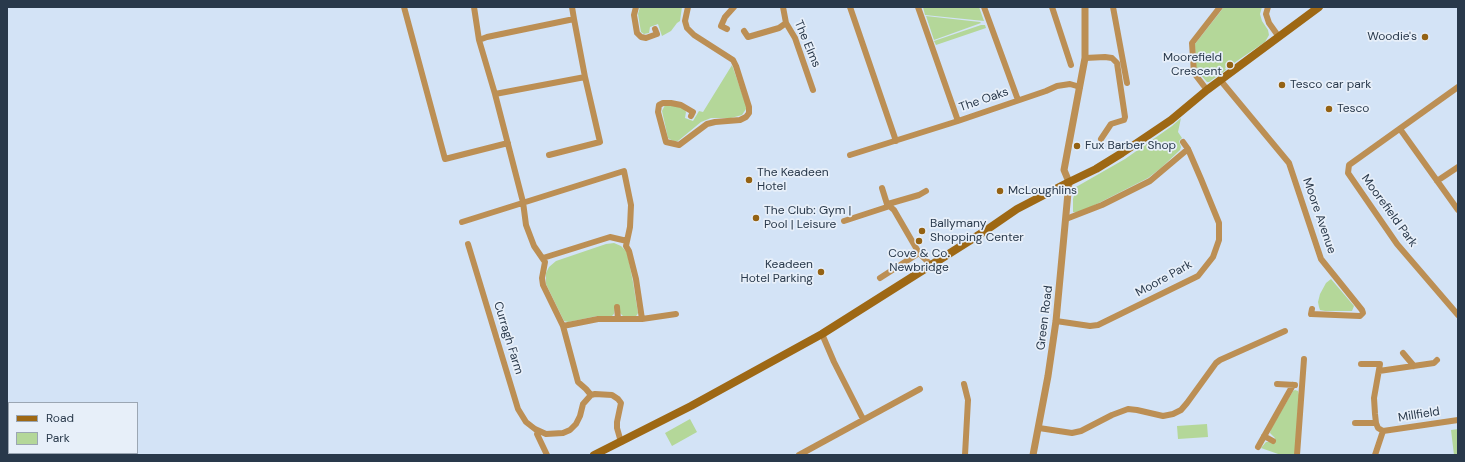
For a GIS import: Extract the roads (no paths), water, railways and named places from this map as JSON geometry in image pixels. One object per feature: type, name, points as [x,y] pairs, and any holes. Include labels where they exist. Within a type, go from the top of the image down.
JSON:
[{"type":"main road","points":[[595,455],[691,406],[822,334],[985,231],[1017,209],[1096,169],[1122,153],[1171,120],[1207,90],[1319,7]]},
{"type":"street","points":[[404,7],[445,159],[508,143]]},
{"type":"street","points":[[474,7],[479,40],[500,112],[523,202],[526,226],[534,246],[545,262],[542,278],[543,285],[563,326],[578,382],[591,395]]},
{"type":"street","points":[[549,155],[600,142],[585,77],[572,7]]},
{"type":"street","points":[[636,7],[634,15],[638,33],[641,37],[646,38],[657,34],[655,29]]},
{"type":"street","points":[[688,7],[685,21],[687,28],[694,35],[733,60],[749,107],[749,113],[746,117],[740,120],[706,124],[679,145],[666,142],[658,112],[660,105],[663,103],[681,105],[693,112],[691,116]]},
{"type":"street","points":[[727,29],[721,26],[725,17],[734,7]]},
{"type":"street","name":"The Elms","points":[[783,7],[786,23],[795,38],[813,90]]},
{"type":"street","points":[[850,7],[896,141]]},
{"type":"street","points":[[918,7],[958,120]]},
{"type":"street","points":[[984,7],[1018,100]]},
{"type":"street","points":[[1052,7],[1071,65]]},
{"type":"street","name":"Green Road","points":[[1034,455],[1056,322],[1069,182],[1064,170],[1085,58],[1085,7]]},
{"type":"street","points":[[1113,7],[1127,83]]},
{"type":"street","points":[[1207,90],[1194,74],[1192,43],[1220,7]]},
{"type":"street","points":[[1268,7],[1266,14],[1269,23],[1279,36]]},
{"type":"street","points":[[479,40],[487,37],[574,19]]},
{"type":"street","points":[[744,31],[748,37],[779,28],[786,23]]},
{"type":"street","points":[[1085,58],[1106,57],[1112,58],[1117,63],[1125,117],[1124,120],[1111,124],[1101,139]]},
{"type":"street","points":[[495,94],[585,77]]},
{"type":"street","name":"Moore Avenue","points":[[1221,80],[1289,163],[1321,259],[1363,313],[1360,316],[1310,312]]},
{"type":"street","name":"The Oaks","points":[[850,155],[896,141],[1057,86],[1070,84],[1080,87]]},
{"type":"street","name":"Moorefield Park","points":[[1458,86],[1349,165],[1348,173],[1397,244],[1458,315]]},
{"type":"street","points":[[1400,129],[1458,210]]},
{"type":"street","name":"Moore Park","points":[[1056,322],[1090,326],[1098,325],[1198,276],[1213,257],[1218,240],[1219,223],[1188,148],[1183,142]]},
{"type":"street","points":[[1066,219],[1102,205],[1150,181],[1188,148]]},
{"type":"street","points":[[1437,181],[1458,167]]},
{"type":"street","points":[[462,222],[624,171],[631,205],[630,227],[626,246],[629,251],[636,279],[642,319]]},
{"type":"street","points":[[882,188],[889,205],[894,210],[919,253],[931,265]]},
{"type":"street","points":[[844,221],[926,191]]},
{"type":"street","points":[[543,258],[610,237],[627,241]]},
{"type":"street","name":"Curragh Farm","points":[[468,244],[518,409],[526,422],[538,431]]},
{"type":"street","points":[[880,278],[919,253]]},
{"type":"street","points":[[617,307],[618,319]]},
{"type":"street","points":[[563,326],[598,319],[642,319],[676,314]]},
{"type":"street","points":[[1038,428],[1072,433],[1081,431],[1112,415],[1128,409],[1163,416],[1173,414],[1181,410],[1216,363],[1220,360],[1285,331]]},
{"type":"street","points":[[822,334],[834,362],[863,420]]},
{"type":"street","points":[[1403,354],[1414,366]]},
{"type":"street","points":[[1297,455],[1304,358]]},
{"type":"street","points":[[1379,371],[1414,366],[1437,360]]},
{"type":"street","points":[[1361,364],[1380,364],[1374,398],[1376,423],[1378,428],[1383,431],[1375,455]]},
{"type":"street","points":[[964,384],[968,400],[965,455]]},
{"type":"street","points":[[1277,384],[1302,386]]},
{"type":"street","points":[[1258,447],[1293,385]]},
{"type":"street","points":[[799,455],[920,389]]},
{"type":"street","points":[[546,455],[537,434],[538,431],[546,434],[556,434],[570,430],[576,424],[583,404],[591,395],[595,394],[612,395],[621,403],[617,422],[621,442]]},
{"type":"street","name":"Millfield","points":[[1383,431],[1458,420]]},
{"type":"street","points":[[1355,423],[1376,423]]},
{"type":"street","points":[[1264,436],[1273,441]]},
{"type":"place","name":"Woodie's","points":[[1425,37]]},
{"type":"place","name":"Moorefield Crescent","points":[[1230,65]]},
{"type":"place","name":"Tesco car park","points":[[1282,85]]},
{"type":"place","name":"Tesco","points":[[1329,109]]},
{"type":"place","name":"Fux Barber Shop","points":[[1077,146]]},
{"type":"place","name":"The Keadeen Hotel","points":[[749,180]]},
{"type":"place","name":"McLoughlins","points":[[1000,191]]},
{"type":"place","name":"The Club: Gym | Pool | Leisure","points":[[756,218]]},
{"type":"place","name":"Ballymany Shopping Center","points":[[922,231]]},
{"type":"place","name":"Cove & Co. Newbridge","points":[[919,241]]},
{"type":"place","name":"Keadeen Hotel Parking","points":[[821,272]]}]
